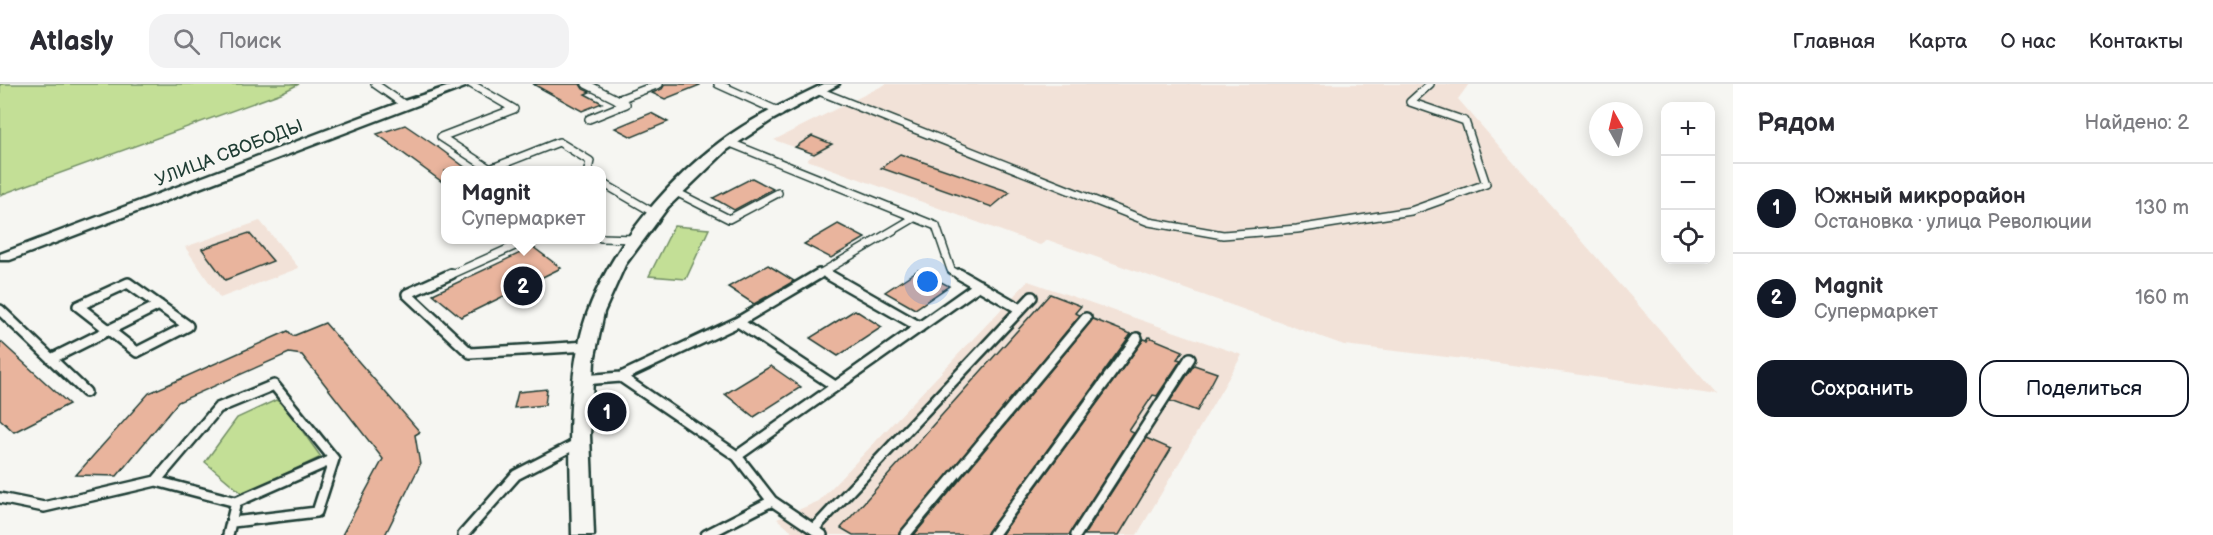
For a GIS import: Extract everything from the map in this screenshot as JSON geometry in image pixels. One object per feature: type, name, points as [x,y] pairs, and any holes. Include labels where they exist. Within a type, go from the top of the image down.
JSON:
[{"type":"street","name":"УЛИЦА СВОБОДЫ","points":[[2,256],[405,105],[469,84]]},
{"type":"street","points":[[583,535],[582,380],[588,346],[605,287],[625,252],[674,191],[728,142],[826,88]]},
{"type":"lane","points":[[375,84],[405,105]]},
{"type":"lane","points":[[469,84],[514,109],[441,137],[485,166]]},
{"type":"lane","points":[[586,84],[626,104],[589,119]]},
{"type":"lane","points":[[617,100],[659,84]]},
{"type":"lane","points":[[718,84],[780,112]]},
{"type":"lane","points":[[826,88],[1149,222],[1223,235],[1297,229],[1412,211],[1485,184],[1465,120],[1410,102],[1430,84]]},
{"type":"lane","points":[[498,166],[559,142],[590,161],[589,166]]},
{"type":"lane","points":[[728,142],[936,226],[951,270],[1020,309]]},
{"type":"lane","points":[[606,185],[656,214]]},
{"type":"lane","points":[[674,191],[729,219],[778,192]]},
{"type":"lane","points":[[582,380],[621,377],[738,322],[914,218]]},
{"type":"lane","points":[[606,238],[635,239]]},
{"type":"lane","points":[[519,244],[407,294],[470,353],[588,346]]},
{"type":"lane","points":[[823,272],[920,327]]},
{"type":"lane","points":[[128,283],[159,305],[188,326],[137,352],[78,306],[128,283]]},
{"type":"lane","points":[[737,456],[979,285]]},
{"type":"lane","points":[[621,377],[737,456],[772,501],[818,532],[1032,297]]},
{"type":"lane","points":[[51,358],[159,305]]},
{"type":"lane","points":[[0,310],[86,392]]},
{"type":"lane","points":[[905,535],[1086,318]]},
{"type":"lane","points":[[738,322],[835,386]]},
{"type":"lane","points":[[993,535],[1137,338]]},
{"type":"lane","points":[[1076,535],[1190,358]]},
{"type":"lane","points":[[156,481],[218,408],[274,385],[334,459]]},
{"type":"lane","points":[[463,535],[516,475],[582,442]]},
{"type":"lane","points":[[0,498],[44,507],[156,481],[236,502],[334,459]]},
{"type":"lane","points":[[233,522],[317,512],[334,459]]},
{"type":"lane","points":[[706,535],[772,501]]},
{"type":"lane","points":[[228,535],[236,502]]},
{"type":"shaded area","points":[[886,84],[1469,84],[1458,99],[1717,395],[1498,363],[1344,345],[1048,240],[1040,245],[807,160],[814,154],[774,140]]},
{"type":"shaded area","points":[[260,221],[299,268],[220,298],[185,247]]},
{"type":"shaded area","points":[[1028,281],[1242,355],[1137,535],[796,535],[777,519],[819,501]]},
{"type":"green space","points":[[0,84],[299,84],[281,93],[0,195]]},
{"type":"green space","points":[[674,226],[709,229],[686,279],[649,276]]},
{"type":"green space","points":[[276,400],[283,404],[321,457],[243,494],[205,462],[237,418]]},
{"type":"building","points":[[533,84],[580,84],[583,89],[590,92],[585,94],[602,103],[582,111]]},
{"type":"building","points":[[665,84],[700,85],[665,99],[652,93],[662,89]]},
{"type":"building","points":[[651,113],[668,122],[632,137],[615,128]]},
{"type":"building","points":[[405,125],[463,166],[441,166],[441,181],[377,134]]},
{"type":"building","points":[[812,136],[832,144],[814,154],[795,147]]},
{"type":"building","points":[[900,154],[1010,192],[992,207],[881,168]]},
{"type":"building","points":[[752,178],[773,189],[734,210],[713,198]]},
{"type":"building","points":[[838,224],[865,238],[831,258],[804,244]]},
{"type":"building","points":[[249,233],[273,261],[225,280],[202,249]]},
{"type":"building","points":[[533,247],[561,268],[461,317],[433,294]]},
{"type":"building","points":[[768,265],[794,281],[754,304],[728,287]]},
{"type":"building","points":[[918,270],[949,286],[915,309],[885,292]]},
{"type":"building","points":[[1050,294],[1081,306],[1075,313],[1080,315],[898,535],[853,535],[841,528]]},
{"type":"building","points":[[855,310],[882,327],[838,356],[810,338]]},
{"type":"building","points":[[1093,319],[1131,334],[986,535],[914,535]]},
{"type":"building","points":[[325,323],[420,432],[415,435],[420,465],[385,535],[342,535],[383,459],[302,355],[289,353],[178,402],[117,476],[76,475],[149,393],[288,331],[293,336]]},
{"type":"building","points":[[1149,337],[1183,351],[1177,359],[1181,360],[1157,396],[1153,395],[1129,431],[1134,433],[1069,535],[1001,535],[1144,339],[1147,340]]},
{"type":"building","points":[[0,341],[69,404],[14,432],[0,419]]},
{"type":"building","points":[[1194,365],[1217,373],[1197,411],[1170,401]]},
{"type":"building","points":[[771,366],[801,387],[754,417],[725,394]]},
{"type":"building","points":[[547,389],[545,405],[514,408],[518,392]]},
{"type":"building","points":[[1146,438],[1171,449],[1119,535],[1084,535]]},
{"type":"place","name":"Magnit","points":[[523,286]]},
{"type":"place","name":"Южный микрорайон","points":[[607,412]]}]
